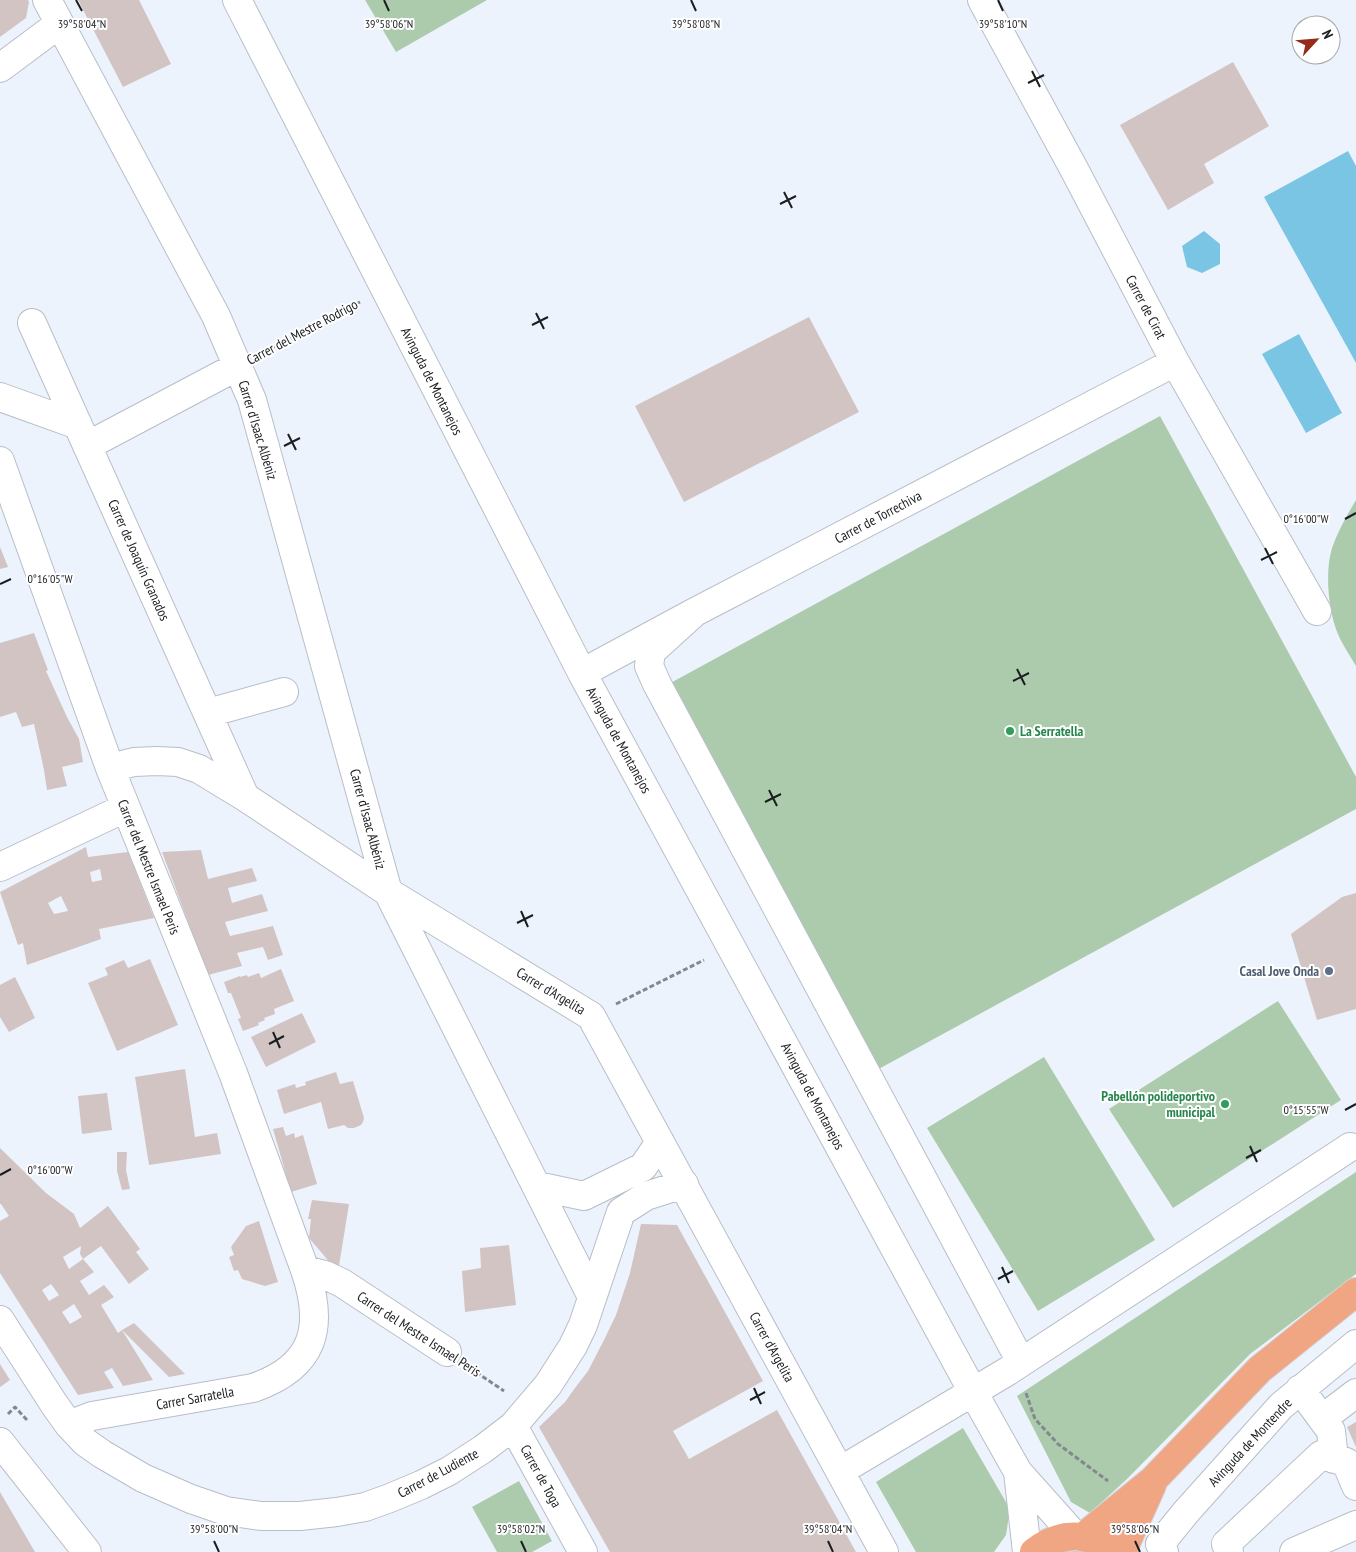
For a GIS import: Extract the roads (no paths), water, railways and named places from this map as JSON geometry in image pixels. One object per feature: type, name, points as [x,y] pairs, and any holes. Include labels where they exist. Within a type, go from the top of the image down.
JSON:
[{"type":"main road","points":[[1079,1537],[1154,1480],[1260,1369],[1356,1292]]},
{"type":"main road","points":[[1122,1552],[1154,1480]]},
{"type":"main road","points":[[1034,1552],[1058,1539],[1079,1537],[1103,1542],[1117,1552]]},
{"type":"street","name":"Carrer d'Isaac Albéniz","points":[[47,0],[216,316],[252,400],[388,892]]},
{"type":"street","name":"Avinguda de Montanejos","points":[[237,0],[582,673],[973,1392],[1018,1472],[1079,1537]]},
{"type":"street","name":"Carrer de Cirat","points":[[982,0],[1074,169],[1175,362],[1317,611]]},
{"type":"street","points":[[0,68],[60,24]]},
{"type":"street","name":"Carrer de Joaquín Granados","points":[[32,323],[245,797]]},
{"type":"street","name":"Carrer de Torrechiva","points":[[582,673],[695,612],[1175,362]]},
{"type":"street","name":"Carrer del Mestre Rodrigo","points":[[83,435],[238,366]]},
{"type":"street","points":[[0,397],[83,435]]},
{"type":"street","name":"Carrer del Mestre Ismael Peris","points":[[0,461],[6,496],[125,808],[233,1073],[305,1270],[315,1306],[314,1324],[309,1346]]},
{"type":"street","points":[[695,612],[651,652],[649,666],[1020,1362]]},
{"type":"street","points":[[208,713],[284,692]]},
{"type":"street","name":"Carrer d'Argelita","points":[[110,768],[134,762],[157,761],[178,762],[199,769],[245,797],[388,892],[591,1016],[884,1552]]},
{"type":"street","points":[[0,867],[125,808]]},
{"type":"street","name":"Carrer d'Argelita","points":[[388,892],[592,1296]]},
{"type":"street","points":[[542,1197],[584,1196],[643,1167],[660,1142]]},
{"type":"street","points":[[840,1471],[973,1392],[1350,1147]]},
{"type":"street","points":[[542,1197],[621,1212],[646,1196],[684,1184]]},
{"type":"street","name":"Carrer de Ludiente","points":[[0,1320],[68,1425],[96,1450],[143,1478],[190,1499],[226,1511],[261,1516],[300,1516],[337,1512],[365,1507],[390,1498],[449,1471],[483,1449],[521,1417],[548,1385],[573,1346],[583,1326],[621,1212]]},
{"type":"street","name":"Carrer del Mestre Ismael Peris","points":[[305,1270],[325,1275],[342,1283],[447,1352]]},
{"type":"street","name":"Avinguda de Montendre","points":[[1164,1552],[1160,1544],[1186,1512],[1281,1406],[1356,1344]]},
{"type":"street","name":"Carrer Sarratella","points":[[68,1425],[92,1416],[253,1388],[284,1374],[296,1363],[309,1346]]},
{"type":"street","points":[[1300,1389],[1331,1431],[1334,1459]]},
{"type":"street","points":[[1322,1419],[1356,1393]]},
{"type":"street","name":"Carrer de Toga","points":[[521,1417],[583,1552]]},
{"type":"street","points":[[0,1442],[87,1552]]},
{"type":"street","points":[[1229,1552],[1226,1544],[1322,1456],[1346,1462],[1356,1486]]},
{"type":"street","name":"Avinguda de Montanejos","points":[[1018,1472],[1027,1552]]},
{"type":"street","points":[[1294,1552],[1356,1525]]},
{"type":"water","points":[[1348,151],[1356,166],[1356,363],[1264,197]]},
{"type":"water","points":[[1204,231],[1220,244],[1220,264],[1202,273],[1187,267],[1182,246]]},
{"type":"water","points":[[1299,334],[1342,413],[1306,433],[1262,354]]},
{"type":"place","name":"La Serratella","points":[[1010,731]]},
{"type":"place","name":"Casal Jove Onda","points":[[1329,971]]},
{"type":"place","name":"Pabellón polideportivo municipal","points":[[1225,1104]]}]
